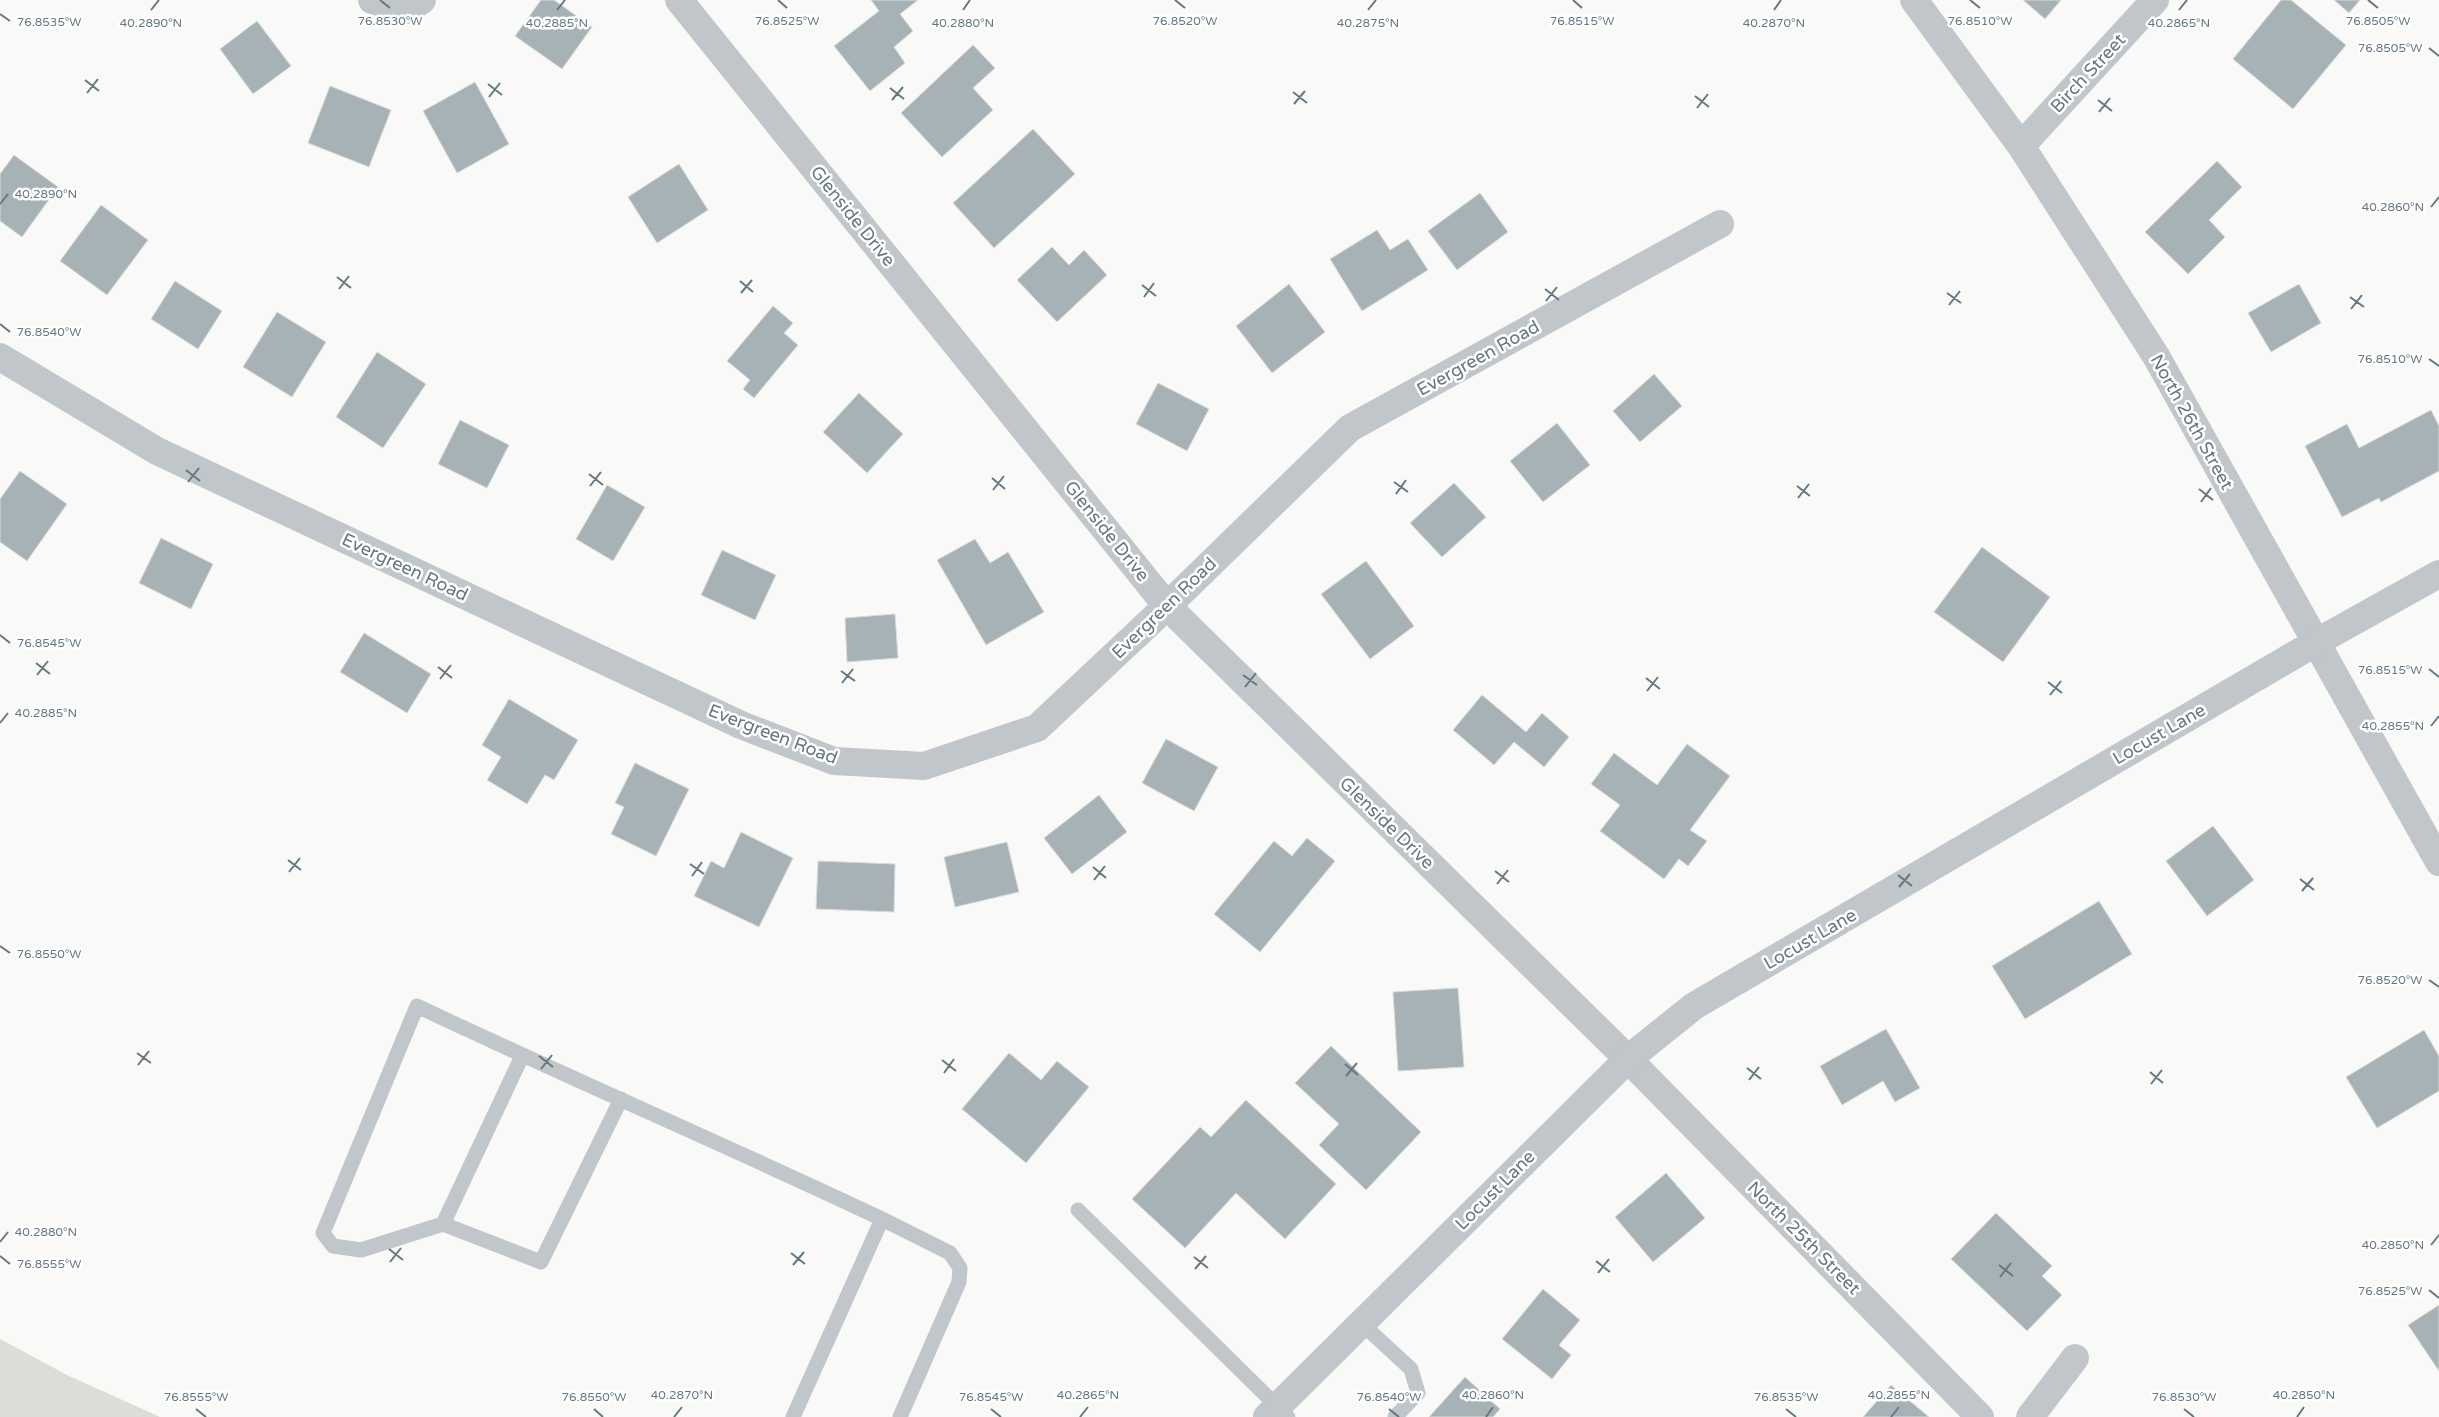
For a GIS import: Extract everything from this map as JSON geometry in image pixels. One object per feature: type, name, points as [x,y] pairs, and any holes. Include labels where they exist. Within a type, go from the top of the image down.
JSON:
[{"type":"street","points":[[372,0],[407,10],[422,0]]},
{"type":"street","name":"Glenside Drive","points":[[679,0],[1167,606],[1628,1059]]},
{"type":"street","name":"North 26th Street","points":[[1914,0],[2021,146],[2156,356],[2439,862]]},
{"type":"street","name":"Birch Street","points":[[2021,146],[2155,0]]},
{"type":"street","name":"Evergreen Road","points":[[0,356],[157,451],[741,725],[834,761],[924,766],[1037,728],[1167,606],[1350,428],[1720,224]]},
{"type":"street","name":"Locust Lane","points":[[1277,1413],[1361,1323],[1628,1059],[1694,1006],[2315,643],[2439,574]]},
{"type":"street","name":"North 25th Street","points":[[1628,1059],[1980,1417]]},
{"type":"street","points":[[2030,1417],[2075,1358]]},
{"type":"lane","points":[[621,1099],[541,1262],[443,1224],[361,1250],[333,1246],[323,1233],[417,1006],[522,1056],[621,1099],[882,1218],[950,1253],[960,1268],[959,1282],[900,1417]]},
{"type":"lane","points":[[443,1224],[522,1056]]},
{"type":"lane","points":[[1078,1210],[1277,1413]]},
{"type":"lane","points":[[793,1417],[882,1218]]},
{"type":"lane","points":[[1361,1323],[1411,1369],[1418,1393],[1394,1417]]},
{"type":"shaded area","points":[[0,1339],[67,1375],[160,1417],[0,1417]]},
{"type":"building","points":[[541,0],[554,0],[592,27],[562,69],[515,36]]},
{"type":"building","points":[[871,0],[918,0],[900,14],[913,31],[894,47],[905,63],[870,91],[834,46],[879,11]]},
{"type":"building","points":[[2023,0],[2061,0],[2045,19]]},
{"type":"building","points":[[2281,0],[2291,0],[2346,45],[2293,109],[2233,59]]},
{"type":"building","points":[[2334,0],[2360,0],[2349,13]]},
{"type":"building","points":[[257,21],[291,66],[253,94],[220,49]]},
{"type":"building","points":[[973,45],[995,68],[973,88],[993,110],[942,157],[901,113]]},
{"type":"building","points":[[475,82],[509,144],[457,173],[423,111]]},
{"type":"building","points":[[330,86],[391,110],[369,167],[308,143]]},
{"type":"building","points":[[1033,129],[1075,174],[994,248],[953,203]]},
{"type":"building","points":[[14,155],[58,187],[22,237],[0,221],[0,174]]},
{"type":"building","points":[[2217,161],[2242,187],[2209,220],[2225,237],[2188,274],[2145,232]]},
{"type":"building","points":[[679,164],[708,210],[657,243],[628,197]]},
{"type":"building","points":[[1480,193],[1508,232],[1457,270],[1428,231]]},
{"type":"building","points":[[101,205],[148,240],[107,295],[60,261]]},
{"type":"building","points":[[1377,230],[1390,250],[1408,239],[1428,270],[1362,311],[1330,259]]},
{"type":"building","points":[[1052,247],[1069,265],[1084,250],[1107,275],[1057,322],[1017,280]]},
{"type":"building","points":[[175,281],[222,311],[198,349],[151,319]]},
{"type":"building","points":[[1289,284],[1325,332],[1272,373],[1236,326]]},
{"type":"building","points":[[2299,284],[2321,323],[2271,352],[2248,313]]},
{"type":"building","points":[[773,306],[793,323],[784,333],[798,345],[754,398],[743,389],[750,380],[727,361]]},
{"type":"building","points":[[277,312],[326,342],[292,397],[243,367]]},
{"type":"building","points":[[377,352],[426,384],[383,448],[336,417]]},
{"type":"building","points":[[1654,374],[1682,406],[1640,442],[1613,411]]},
{"type":"building","points":[[1158,383],[1209,409],[1187,451],[1136,424]]},
{"type":"building","points":[[859,393],[903,434],[867,473],[823,432]]},
{"type":"building","points":[[2431,410],[2439,426],[2439,471],[2381,502],[2379,498],[2342,517],[2305,446],[2347,424],[2359,448]]},
{"type":"building","points":[[460,420],[509,445],[487,488],[438,464]]},
{"type":"building","points":[[1557,423],[1590,465],[1543,502],[1510,461]]},
{"type":"building","points":[[20,471],[67,504],[27,561],[0,542],[0,499]]},
{"type":"building","points":[[1454,483],[1486,517],[1442,557],[1410,523]]},
{"type":"building","points":[[607,485],[645,507],[613,561],[576,539]]},
{"type":"building","points":[[161,538],[213,564],[191,609],[139,583]]},
{"type":"building","points":[[975,539],[990,563],[1008,552],[1044,612],[986,645],[937,560]]},
{"type":"building","points":[[1982,547],[2050,597],[2003,662],[1934,612]]},
{"type":"building","points":[[722,550],[776,575],[755,620],[701,595]]},
{"type":"building","points":[[1366,561],[1414,626],[1370,659],[1321,594]]},
{"type":"building","points":[[895,614],[898,658],[847,662],[845,618]]},
{"type":"building","points":[[364,633],[431,674],[407,713],[340,672]]},
{"type":"building","points":[[1482,695],[1526,732],[1542,713],[1569,737],[1544,767],[1514,742],[1494,765],[1453,730]]},
{"type":"building","points":[[509,699],[578,740],[554,780],[545,775],[527,804],[487,780],[501,757],[482,745]]},
{"type":"building","points":[[1166,739],[1218,767],[1194,811],[1142,783]]},
{"type":"building","points":[[1687,744],[1730,776],[1690,830],[1707,841],[1688,866],[1679,859],[1664,879],[1600,831],[1620,805],[1591,784],[1614,753],[1657,785]]},
{"type":"building","points":[[635,763],[689,789],[656,856],[611,834],[624,807],[615,803]]},
{"type":"building","points":[[1099,795],[1127,832],[1072,874],[1044,838]]},
{"type":"building","points":[[2213,826],[2254,880],[2207,916],[2166,861]]},
{"type":"building","points":[[741,832],[793,858],[759,927],[694,896],[711,861],[724,868]]},
{"type":"building","points":[[1307,838],[1335,861],[1260,952],[1214,914],[1274,841],[1292,856]]},
{"type":"building","points":[[1007,842],[1019,892],[955,907],[944,857]]},
{"type":"building","points":[[818,861],[895,864],[894,912],[816,909]]},
{"type":"building","points":[[2099,901],[2132,954],[2025,1019],[1992,966]]},
{"type":"building","points":[[1458,988],[1464,1067],[1398,1071],[1393,992]]},
{"type":"building","points":[[1886,1029],[1920,1088],[1895,1102],[1883,1081],[1842,1105],[1820,1066]]},
{"type":"building","points":[[2424,1030],[2439,1056],[2439,1091],[2377,1128],[2346,1077]]},
{"type":"building","points":[[1331,1046],[1421,1132],[1366,1190],[1319,1145],[1339,1124],[1295,1083]]},
{"type":"building","points":[[1009,1053],[1041,1080],[1057,1061],[1089,1087],[1026,1163],[962,1109]]},
{"type":"building","points":[[1246,1100],[1336,1184],[1285,1239],[1236,1193],[1185,1248],[1132,1199],[1200,1127],[1211,1137]]},
{"type":"building","points":[[1666,1173],[1705,1218],[1653,1262],[1615,1217]]},
{"type":"building","points":[[1996,1213],[2052,1266],[2042,1276],[2062,1295],[2027,1331],[1951,1259]]},
{"type":"building","points":[[1543,1289],[1580,1320],[1559,1345],[1571,1355],[1552,1379],[1502,1339]]},
{"type":"building","points":[[2439,1305],[2439,1371],[2408,1325]]},
{"type":"building","points":[[1465,1377],[1500,1409],[1493,1417],[1429,1417]]},
{"type":"building","points":[[1891,1385],[1929,1417],[1863,1417]]}]
